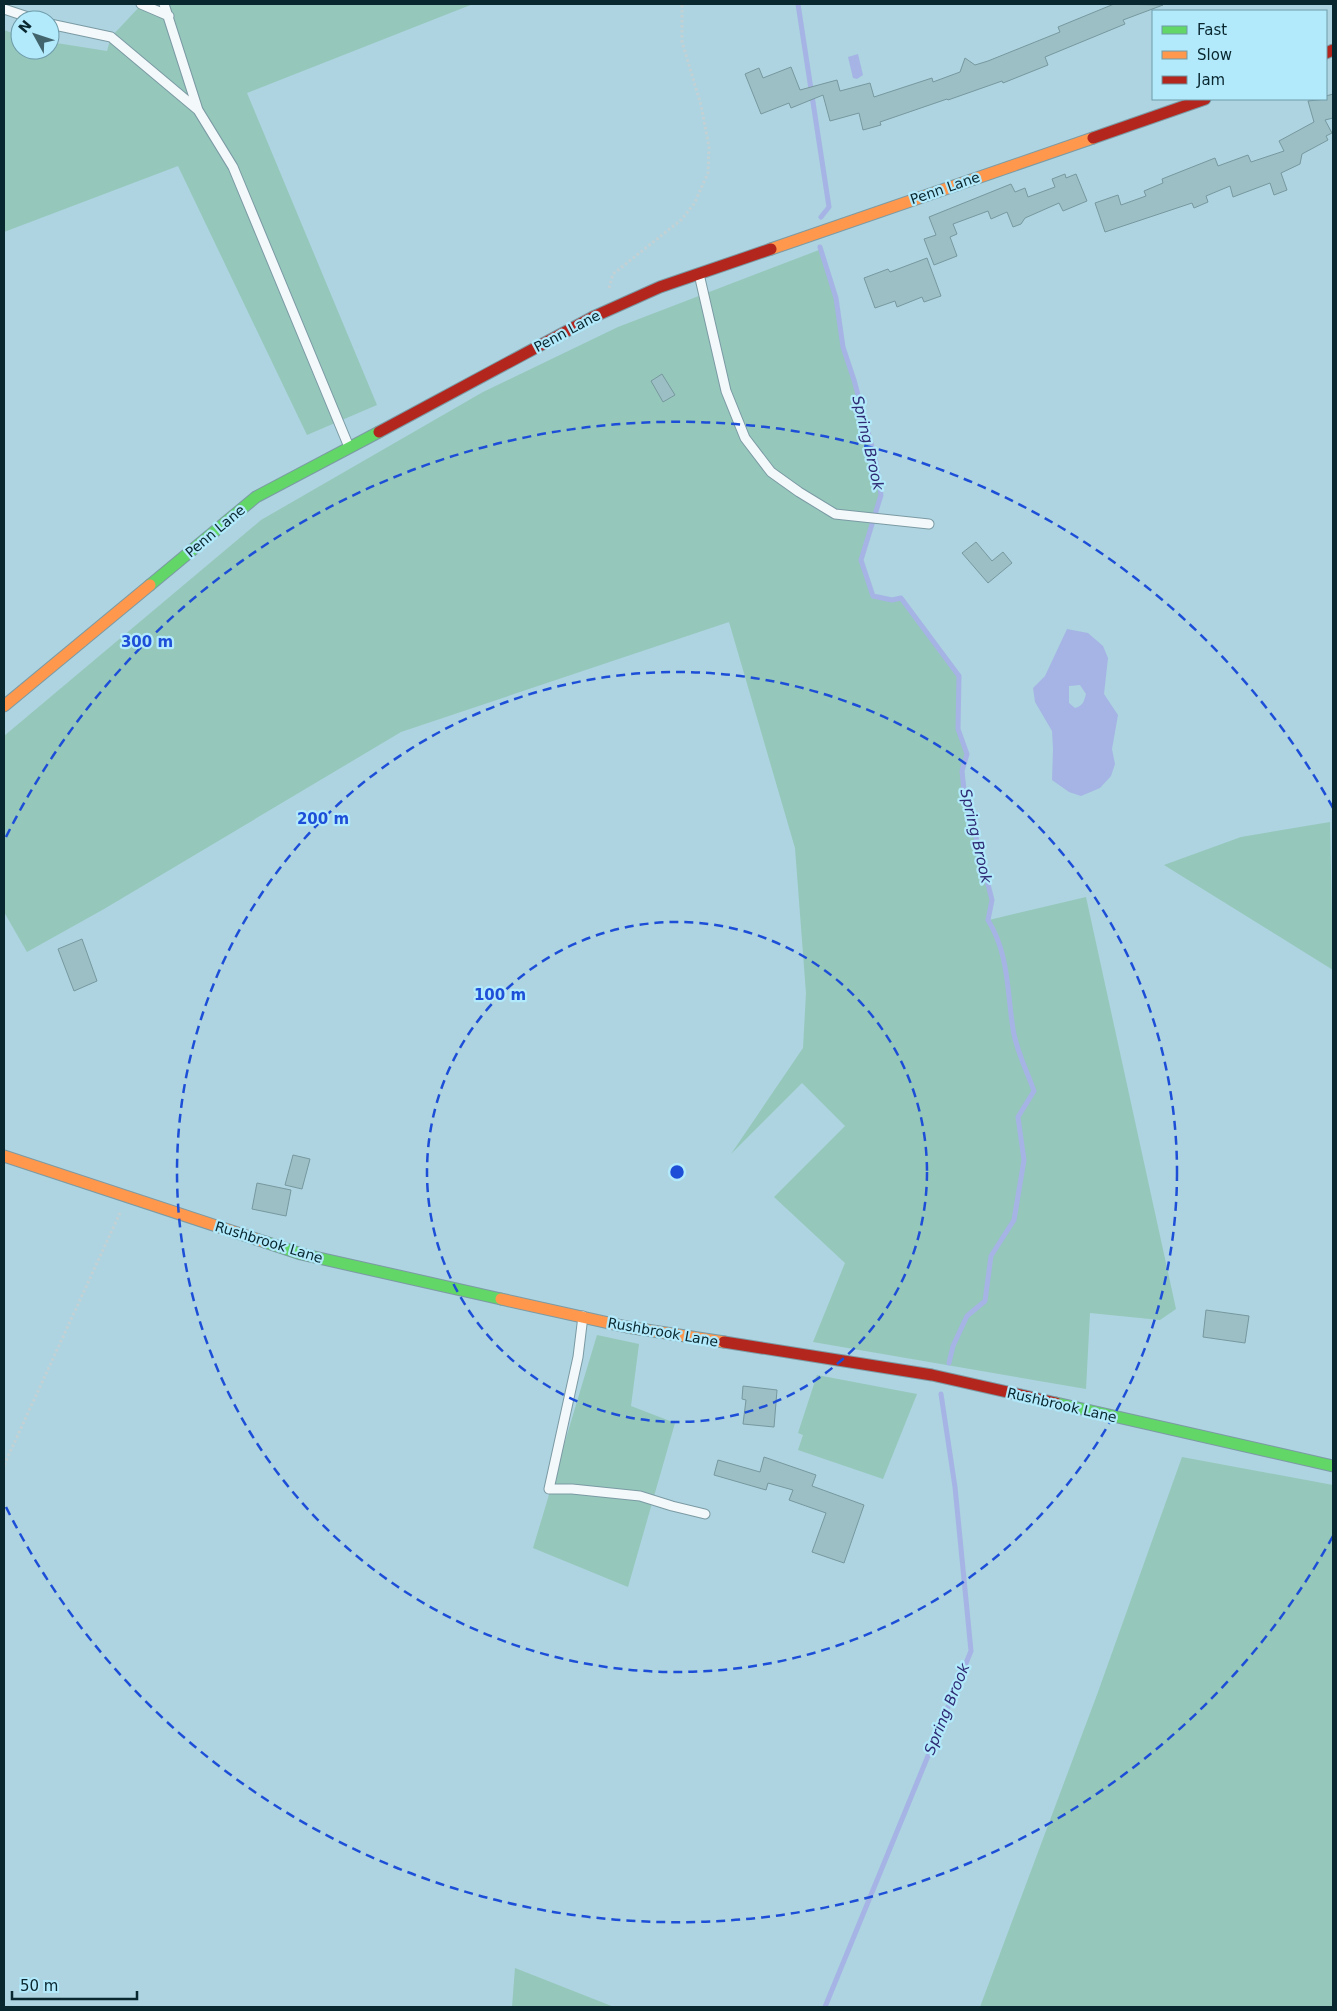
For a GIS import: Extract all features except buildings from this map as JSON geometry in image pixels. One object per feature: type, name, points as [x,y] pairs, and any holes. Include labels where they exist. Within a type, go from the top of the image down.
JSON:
[{"type":"street","name":"Penn Lane","points":[[4,706],[256,497],[594,317],[660,287],[1202,100]]},
{"type":"street","name":"Rushbrook Lane","points":[[4,1156],[301,1254],[627,1327],[932,1375],[1333,1466]]},
{"type":"lane","points":[[141,4],[169,16]]},
{"type":"lane","points":[[164,4],[198,110],[233,167],[349,447]]},
{"type":"lane","points":[[60,26],[111,37],[198,110]]},
{"type":"lane","points":[[699,274],[726,391],[745,438],[771,472],[835,514],[929,524]]},
{"type":"lane","points":[[583,1316],[576,1366],[549,1489],[572,1489],[640,1496],[705,1514]]},
{"type":"path","points":[[608,290],[613,274],[681,220],[694,204],[708,173],[709,147],[701,105],[682,42],[682,4]]},
{"type":"path","points":[[4,1465],[126,1197]]},
{"type":"green space","points":[[142,4],[473,4],[247,93],[377,405],[307,435],[178,166],[4,232],[4,30],[10,32],[10,60],[60,60],[60,44],[107,51],[111,37]]},
{"type":"green space","points":[[819,250],[836,298],[843,347],[876,462],[881,495],[861,560],[873,596],[891,600],[901,598],[959,676],[958,729],[967,754],[962,771],[964,790],[992,900],[989,920],[1086,897],[1176,1309],[1160,1320],[1090,1313],[1086,1389],[813,1342],[845,1263],[774,1197],[845,1126],[802,1083],[731,1154],[803,1048],[806,993],[795,848],[729,622],[401,732],[104,909],[27,952],[4,912],[4,736],[261,520],[483,392],[618,327]]},
{"type":"green space","points":[[1330,822],[1333,970],[1164,865],[1241,837]]},
{"type":"green space","points":[[597,1335],[639,1344],[631,1406],[675,1423],[628,1587],[533,1548]]},
{"type":"green space","points":[[817,1375],[917,1394],[883,1479],[798,1450],[803,1435],[798,1433]]},
{"type":"green space","points":[[1182,1457],[1333,1485],[1333,2007],[980,2007],[1098,1692]]},
{"type":"green space","points":[[515,1968],[614,2007],[512,2007]]},
{"type":"water","points":[[858,54],[863,75],[857,79],[853,78],[848,57]]},
{"type":"water","points":[[1067,629],[1088,633],[1103,646],[1108,658],[1104,694],[1118,715],[1112,749],[1115,764],[1111,776],[1100,788],[1081,796],[1069,792],[1052,780],[1052,731],[1035,702],[1033,688],[1045,676]],"holes":[[[1080,685],[1086,694],[1080,706],[1075,708],[1069,703],[1069,686]]]},
{"type":"waterway","name":"Spring Brook","points":[[798,4],[829,207],[821,217]]},
{"type":"waterway","name":"Spring Brook","points":[[820,247],[836,298],[843,347],[876,462],[881,495],[861,560],[873,596],[892,600],[901,598],[959,676],[958,729],[967,754],[962,771],[964,790],[992,900],[988,920],[995,933],[1004,959],[1014,1037],[1034,1091],[1018,1117],[1024,1160],[1014,1220],[991,1256],[985,1301],[967,1316],[953,1346],[949,1363]]},
{"type":"waterway","name":"Spring Brook","points":[[825,2007],[971,1651],[955,1487],[941,1394]]},
{"type":"traffic: fast","points":[[150,585],[256,497],[379,432]]},
{"type":"traffic: fast","points":[[265,1242],[301,1254],[501,1299]]},
{"type":"traffic: fast","points":[[1056,1403],[1333,1466]]},
{"type":"traffic: slow","points":[[771,249],[1093,138]]},
{"type":"traffic: slow","points":[[4,706],[150,585]]},
{"type":"traffic: slow","points":[[4,1156],[265,1242]]},
{"type":"traffic: slow","points":[[501,1299],[627,1327],[724,1342]]},
{"type":"traffic: jam","points":[[1327,53],[1333,50]]},
{"type":"traffic: jam","points":[[1093,138],[1202,100]]},
{"type":"traffic: jam","points":[[379,432],[593,317],[660,287],[771,249]]},
{"type":"traffic: jam","points":[[724,1342],[932,1375],[1056,1403]]}]
